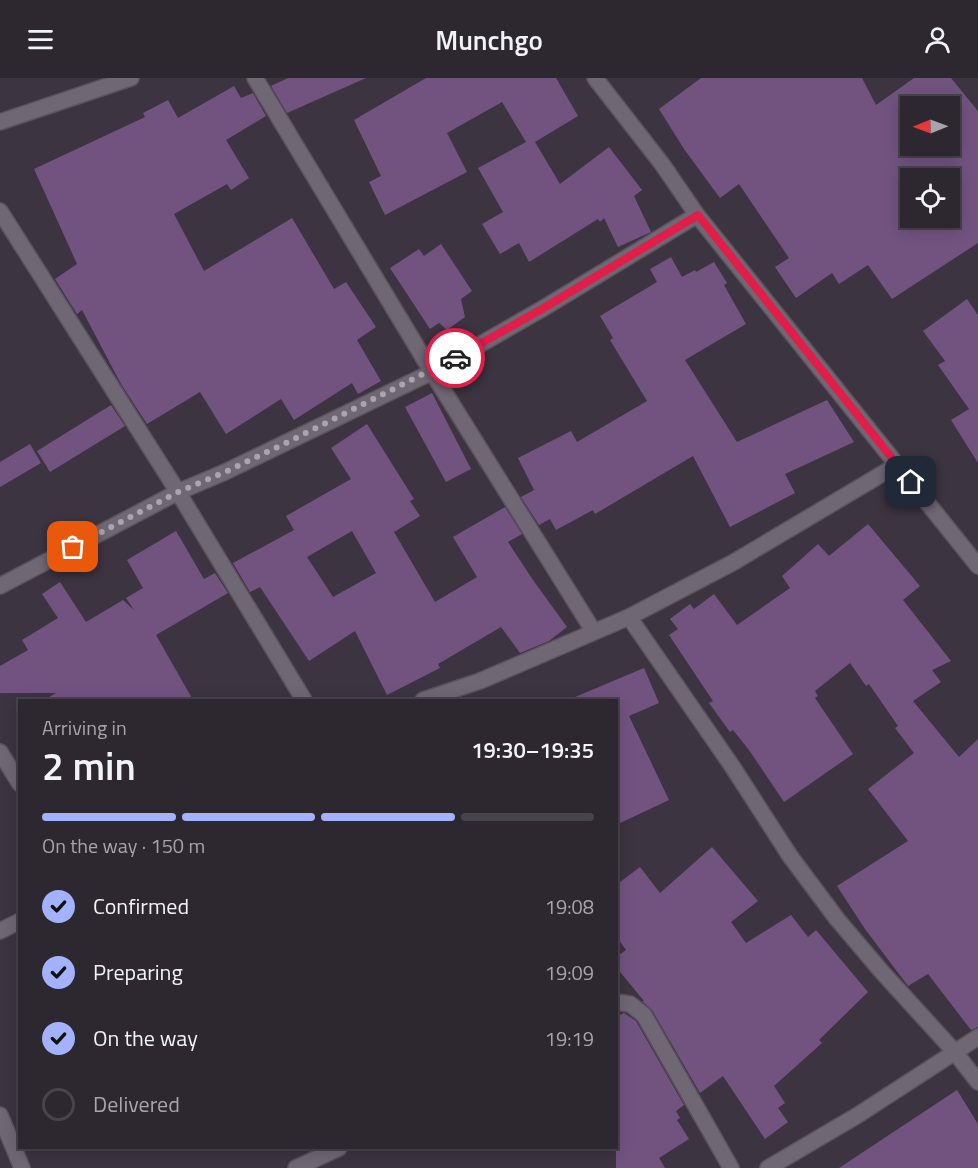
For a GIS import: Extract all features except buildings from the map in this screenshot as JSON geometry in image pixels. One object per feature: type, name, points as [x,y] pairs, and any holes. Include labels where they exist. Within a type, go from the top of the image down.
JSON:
[{"type":"street","points":[[0,122],[131,78]]},
{"type":"street","points":[[255,78],[432,372],[594,632]]},
{"type":"street","points":[[595,78],[663,164],[698,215],[978,566]]},
{"type":"street","points":[[0,211],[178,492],[303,699]]},
{"type":"street","points":[[0,586],[178,492],[242,464],[432,372],[698,215]]},
{"type":"street","points":[[426,699],[480,681],[629,617],[734,562],[897,465]]},
{"type":"street","points":[[629,617],[732,766],[790,856],[874,963],[954,1051],[978,1082]]},
{"type":"street","points":[[0,752],[18,781]]},
{"type":"street","points":[[0,931],[18,922]]},
{"type":"street","points":[[618,1002],[630,1004],[644,1015],[731,1168]]},
{"type":"street","points":[[768,1168],[858,1115],[978,1037]]},
{"type":"street","points":[[0,1115],[22,1168]]},
{"type":"street","points":[[296,1168],[337,1149]]},
{"type":"way so far","points":[[73,547],[178,492],[286,443],[432,372],[455,358]]},
{"type":"route","points":[[455,358],[542,309],[698,215],[911,482]]}]
